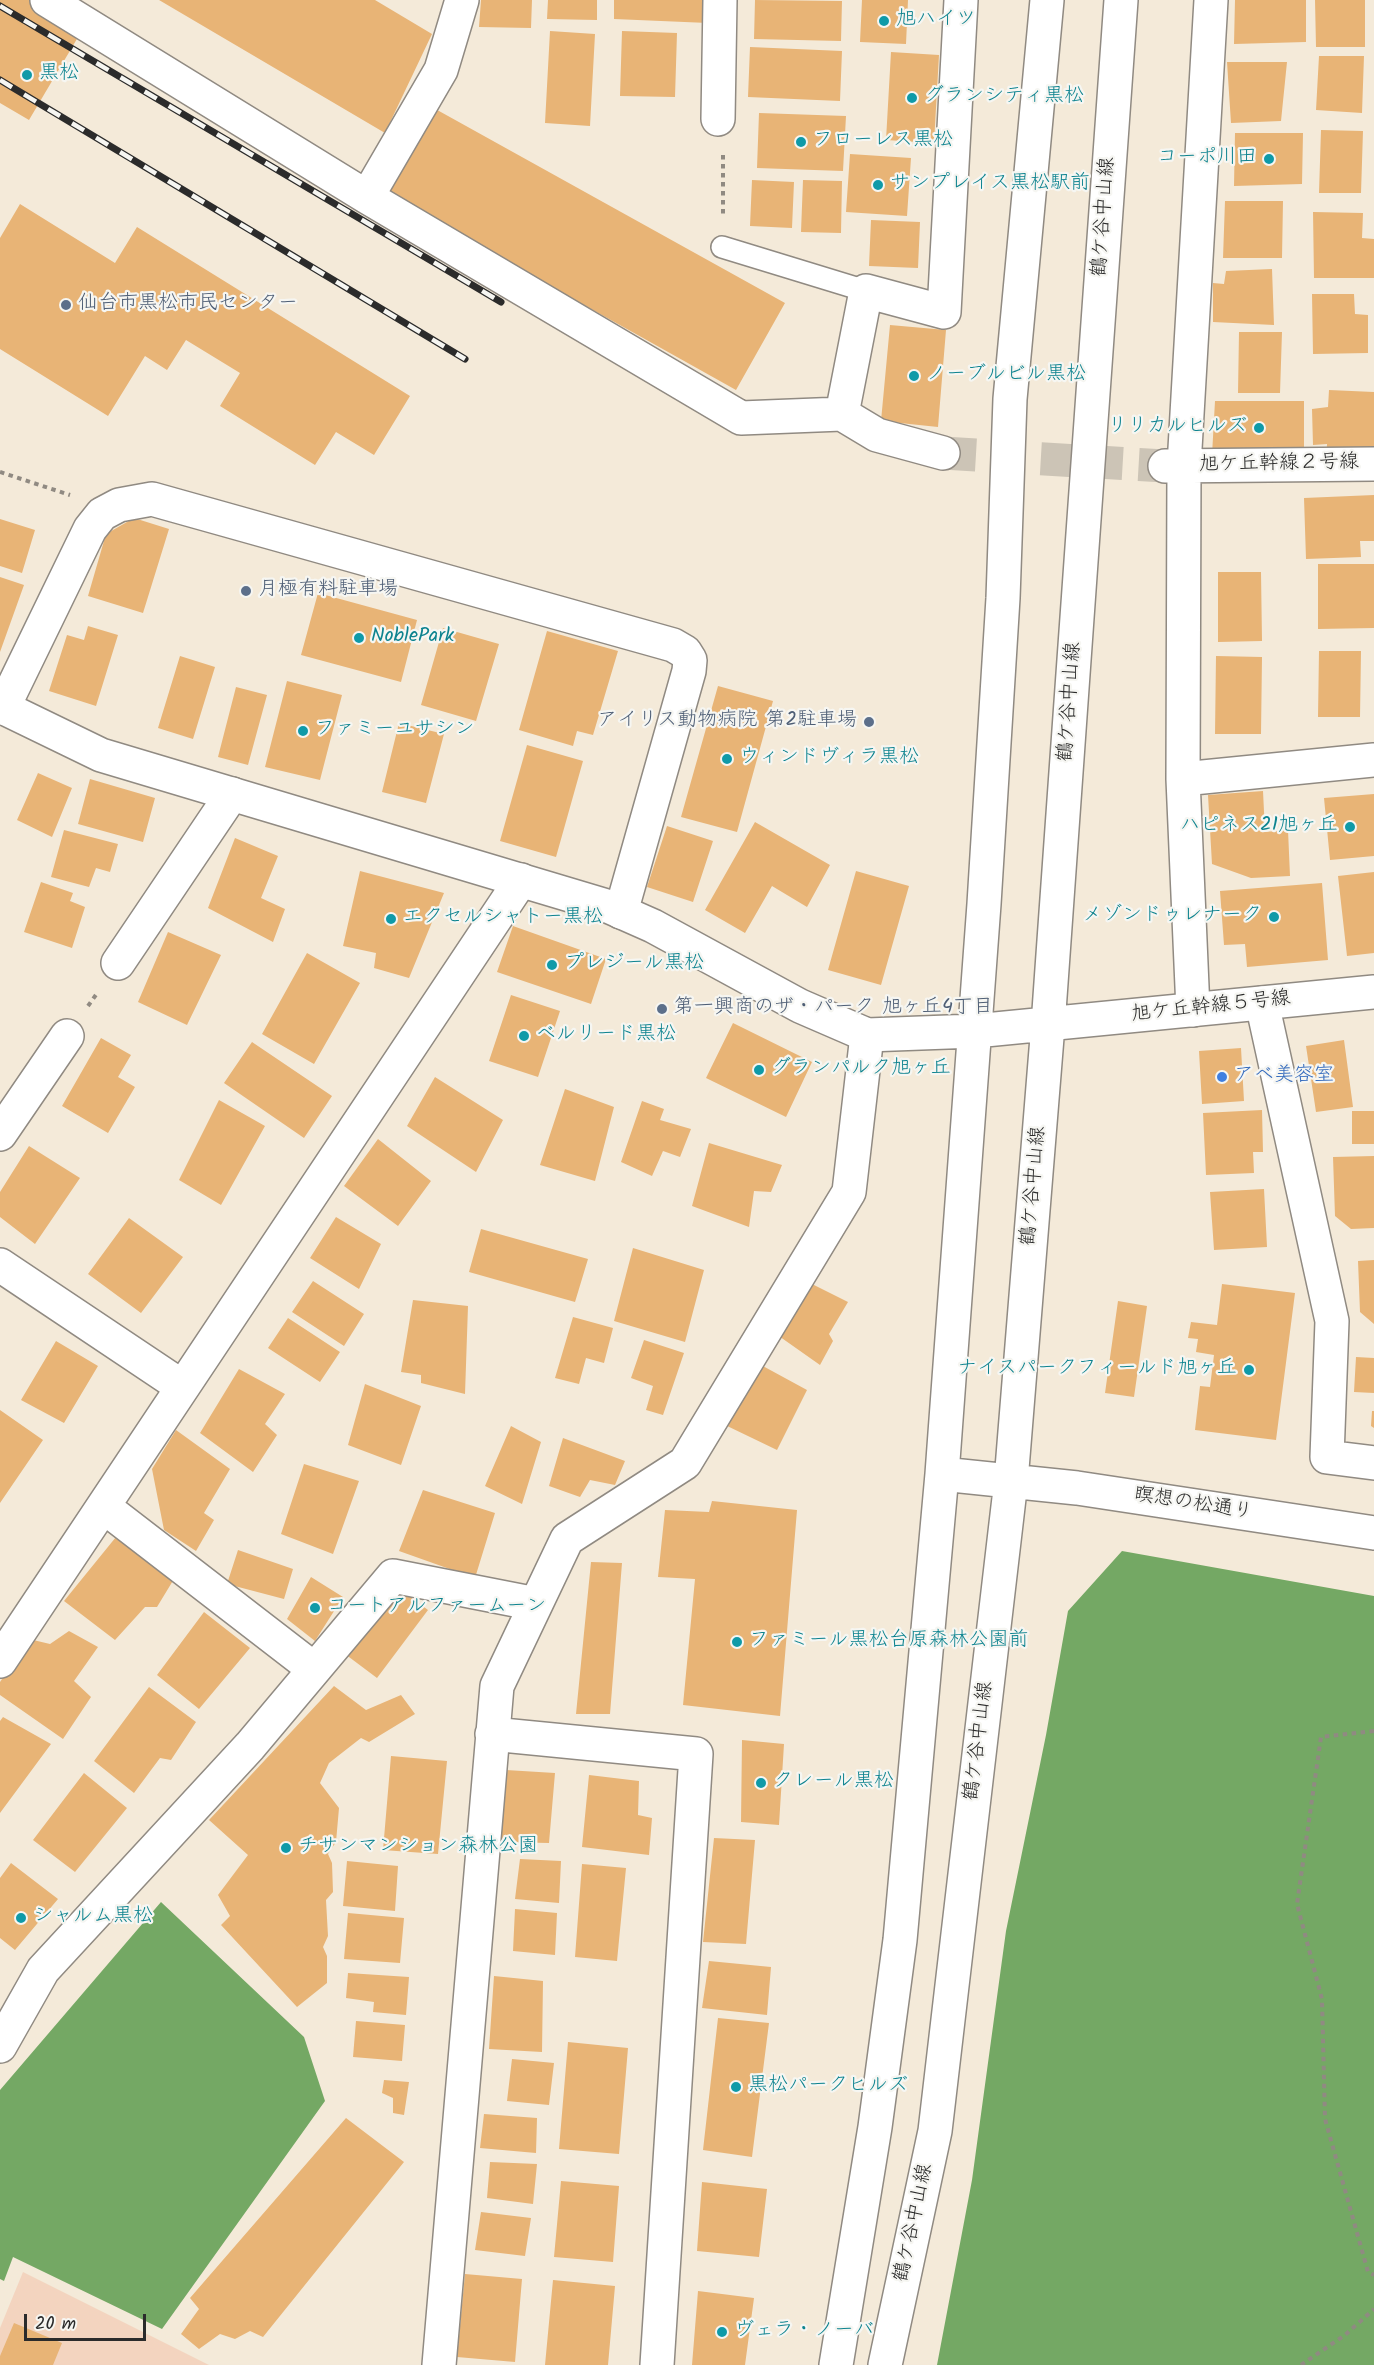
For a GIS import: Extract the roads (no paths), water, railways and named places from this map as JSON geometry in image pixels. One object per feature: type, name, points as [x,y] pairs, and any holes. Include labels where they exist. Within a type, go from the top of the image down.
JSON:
[{"type":"street","points":[[47,0],[367,196],[741,418],[842,414],[877,435],[943,453]]},
{"type":"street","points":[[367,196],[441,70],[462,0]]},
{"type":"street","points":[[718,119],[720,0]]},
{"type":"street","points":[[842,414],[866,291],[944,312],[961,0]]},
{"type":"street","points":[[836,2365],[875,2127],[900,1940],[942,1474],[975,1031],[1003,598],[1010,399],[1047,0]]},
{"type":"street","name":"鶴ケ谷中山線","points":[[885,2365],[934,2131],[1011,1481],[1048,1025],[1121,0]]},
{"type":"street","points":[[1193,1010],[1174,466],[1211,0]]},
{"type":"street","name":"旭ケ丘幹線２号線","points":[[1174,466],[1374,464]]},
{"type":"street","points":[[439,2365],[497,1686],[567,1539],[685,1463],[849,1192],[867,1035],[800,1006],[653,926],[621,912],[101,755],[1,707],[90,529],[102,514],[119,505],[152,499],[673,645],[685,652],[690,660],[689,671],[621,912]]},
{"type":"street","points":[[1184,779],[1374,760]]},
{"type":"street","points":[[118,963],[232,794]]},
{"type":"street","points":[[0,1661],[520,880]]},
{"type":"street","name":"旭ケ丘幹線５号線","points":[[867,1035],[975,1031],[1048,1025],[1374,992]]},
{"type":"street","points":[[1262,1003],[1332,1321],[1327,1457],[1374,1463]]},
{"type":"street","points":[[0,1134],[67,1036]]},
{"type":"street","points":[[0,1265],[181,1386]]},
{"type":"street","name":"瞑想の松通り","points":[[942,1474],[1077,1488],[1374,1533]]},
{"type":"street","points":[[104,1507],[314,1669]]},
{"type":"street","points":[[0,2046],[43,1970],[250,1746],[393,1576],[537,1604]]},
{"type":"street","points":[[492,1734],[696,1754],[657,2365]]},
{"type":"lane","points":[[722,247],[866,291]]},
{"type":"tunnel","points":[[943,453],[1165,466]]},
{"type":"railway","points":[[0,6],[501,302]]},
{"type":"railway","points":[[0,80],[465,359]]},
{"type":"place","name":"旭ハイツ","points":[[884,21]]},
{"type":"place","name":"黒松","points":[[27,75]]},
{"type":"place","name":"グランシティ黒松","points":[[912,98]]},
{"type":"place","name":"フローレス黒松","points":[[801,142]]},
{"type":"place","name":"コーポ川田","points":[[1269,159]]},
{"type":"place","name":"サンプレイス黒松駅前","points":[[878,185]]},
{"type":"place","name":"仙台市黒松市民センター","points":[[66,305]]},
{"type":"place","name":"ノーブルビル黒松","points":[[914,376]]},
{"type":"place","name":"リリカルヒルズ","points":[[1259,428]]},
{"type":"place","name":"月極有料駐車場","points":[[246,591]]},
{"type":"place","name":"NoblePark","points":[[359,638]]},
{"type":"place","name":"アイリス動物病院 第2駐車場","points":[[869,722]]},
{"type":"place","name":"ファミーユサシン","points":[[303,731]]},
{"type":"place","name":"ウィンドヴィラ黒松","points":[[727,759]]},
{"type":"place","name":"ハピネス21旭ヶ丘","points":[[1350,827]]},
{"type":"place","name":"メゾンドゥレナーク","points":[[1274,917]]},
{"type":"place","name":"エクセルシャトー黒松","points":[[391,919]]},
{"type":"place","name":"プレジール黒松","points":[[552,965]]},
{"type":"place","name":"第一興商のザ・パーク 旭ヶ丘4丁目","points":[[662,1009]]},
{"type":"place","name":"ベルリード黒松","points":[[524,1036]]},
{"type":"place","name":"グランパルク旭ヶ丘","points":[[759,1070]]},
{"type":"place","name":"アベ美容室","points":[[1222,1077]]},
{"type":"place","name":"ナイスパークフィールド旭ヶ丘","points":[[1249,1370]]},
{"type":"place","name":"コートアルファームーン","points":[[315,1608]]},
{"type":"place","name":"ファミール黒松台原森林公園前","points":[[737,1642]]},
{"type":"place","name":"クレール黒松","points":[[761,1783]]},
{"type":"place","name":"チサンマンション森林公園","points":[[286,1848]]},
{"type":"place","name":"シャルム黒松","points":[[21,1918]]},
{"type":"place","name":"黒松パークヒルズ","points":[[736,2087]]},
{"type":"place","name":"ヴェラ・ノーバ","points":[[722,2332]]}]
